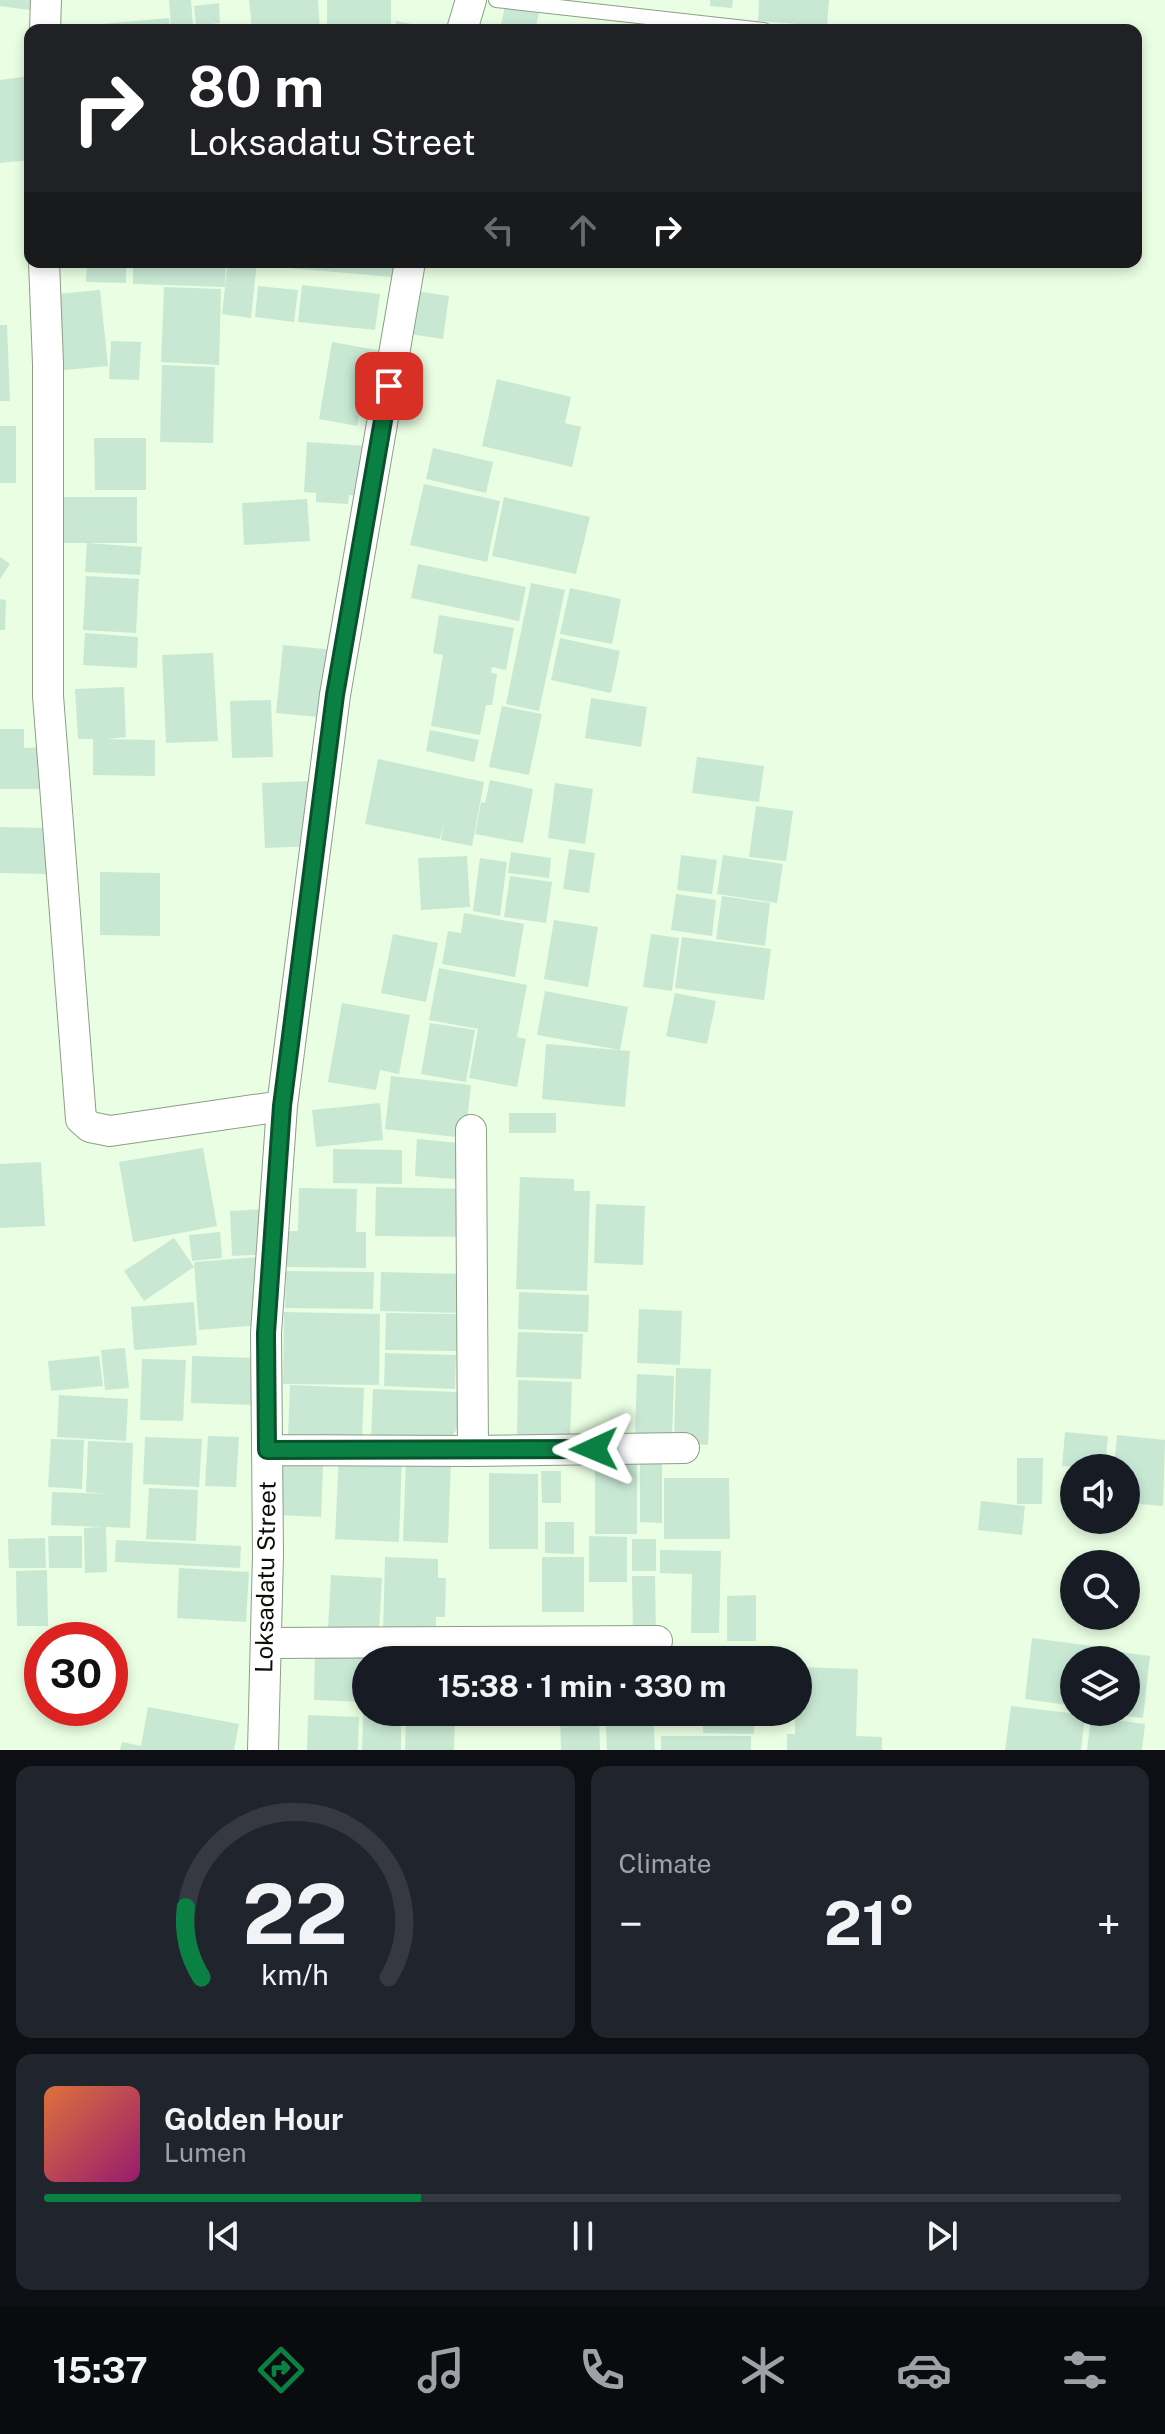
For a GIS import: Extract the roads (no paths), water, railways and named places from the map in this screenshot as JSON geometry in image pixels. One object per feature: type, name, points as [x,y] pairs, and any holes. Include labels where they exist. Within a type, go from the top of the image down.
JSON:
[{"type":"street","points":[[45,24],[46,0]]},
{"type":"street","points":[[464,24],[471,0]]},
{"type":"street","points":[[44,268],[48,364],[48,696],[81,1119],[90,1127],[110,1131],[282,1106]]},
{"type":"street","name":"Loksadatu Street","points":[[263,1750],[268,1555],[266,1333],[282,1106],[335,695],[409,268]]},
{"type":"street","points":[[471,1130],[473,1451]]},
{"type":"street","points":[[267,1450],[684,1448]]},
{"type":"street","points":[[266,1643],[657,1641]]},
{"type":"lane","points":[[496,0],[710,24]]}]
